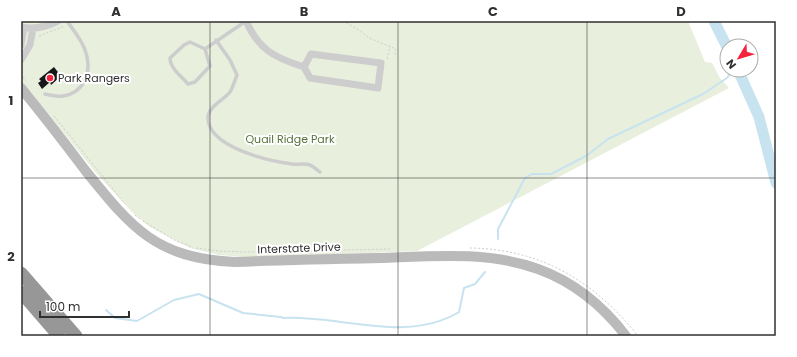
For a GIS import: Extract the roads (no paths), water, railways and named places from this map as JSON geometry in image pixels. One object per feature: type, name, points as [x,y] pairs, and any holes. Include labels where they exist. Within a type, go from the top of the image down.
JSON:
[{"type":"highway","points":[[21,273],[76,336]]},
{"type":"highway","points":[[21,292],[59,336]]},
{"type":"main road","name":"Interstate Drive","points":[[24,86],[122,215],[146,236],[174,250],[202,259],[234,262],[452,256],[504,260],[537,269],[572,285],[605,311],[626,336]]},
{"type":"street","points":[[27,28],[58,21]]},
{"type":"street","points":[[246,21],[256,39],[273,56],[304,67],[310,78],[378,88],[382,64],[311,54],[304,67]]},
{"type":"street","points":[[21,45],[27,28]]},
{"type":"street","points":[[21,60],[30,45],[27,28]]},
{"type":"lane","points":[[205,49],[216,40],[246,21]]},
{"type":"lane","points":[[45,94],[63,96],[73,93],[81,88],[89,70],[86,53],[68,22]]},
{"type":"lane","points":[[216,40],[230,60],[237,75],[230,92],[210,111],[208,118],[212,129],[220,140],[230,147],[293,164],[312,166],[320,172]]},
{"type":"lane","points":[[190,42],[205,49],[210,66],[195,82],[188,84],[173,68],[170,58],[184,44],[190,42]]},
{"type":"waterway","points":[[714,21],[722,38]]},
{"type":"waterway","points":[[498,239],[498,229],[525,178],[532,174],[551,174],[586,156],[608,139],[703,94],[727,78]]},
{"type":"waterway","points":[[742,78],[759,117],[776,183]]},
{"type":"waterway","points":[[106,310],[115,318],[137,321],[174,300],[199,294],[243,313],[283,318],[328,320],[373,326],[417,326],[439,321],[459,312],[464,288],[475,284],[485,272]]},
{"type":"place","name":"Park Rangers","points":[[50,78]]},
{"type":"park label","name":"Quail Ridge Park","points":[[290,139]]}]
